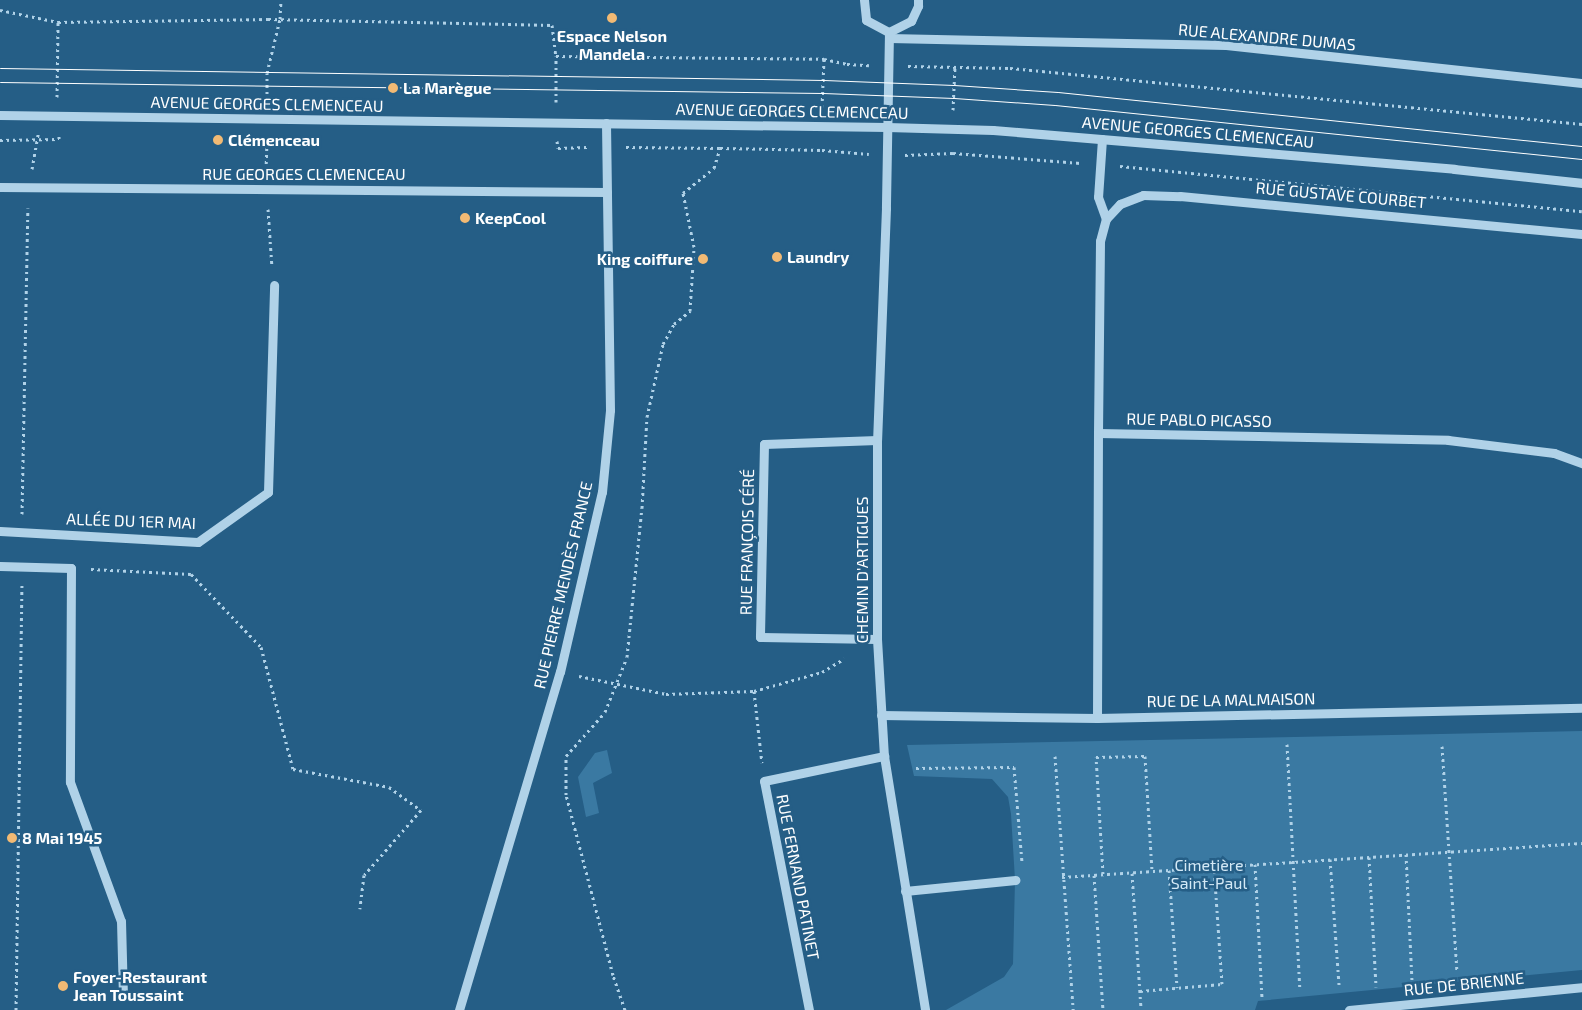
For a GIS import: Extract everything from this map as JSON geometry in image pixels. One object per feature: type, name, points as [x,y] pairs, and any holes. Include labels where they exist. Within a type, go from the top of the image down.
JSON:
[{"type":"street","points":[[864,0],[866,20],[889,35],[911,20],[918,6],[918,0]]},
{"type":"street","name":"CHEMIN D'ARTIGUES","points":[[889,35],[877,440],[877,639],[884,756],[925,1010]]},
{"type":"street","name":"RUE ALEXANDRE DUMAS","points":[[889,35],[1226,45],[1582,83]]},
{"type":"street","name":"AVENUE GEORGES CLEMENCEAU","points":[[0,115],[606,122],[992,130],[1454,169],[1582,182]]},
{"type":"street","name":"RUE PIERRE MENDÈS FRANCE","points":[[459,1010],[560,672],[602,492],[610,410],[606,122]]},
{"type":"street","points":[[1097,718],[1100,241],[1106,219],[1098,196],[1102,138]]},
{"type":"street","name":"RUE GEORGES CLEMENCEAU","points":[[0,187],[607,192]]},
{"type":"street","name":"RUE GUSTAVE COURBET","points":[[1106,219],[1120,204],[1143,195],[1180,196],[1582,234]]},
{"type":"street","name":"ALLÉE DU 1ER MAI","points":[[0,531],[198,542],[268,492],[274,285]]},
{"type":"street","name":"RUE PABLO PICASSO","points":[[1098,433],[1448,440],[1554,453],[1582,463]]},
{"type":"street","name":"RUE FRANÇOIS CÉRÉ","points":[[877,440],[764,444],[760,637],[877,639]]},
{"type":"street","points":[[0,566],[71,568],[70,782],[121,921],[123,995]]},
{"type":"street","name":"RUE DE LA MALMAISON","points":[[881,715],[1097,718],[1582,708]]},
{"type":"street","name":"RUE FERNAND PATINET","points":[[809,1010],[764,781],[884,756]]},
{"type":"street","points":[[905,891],[1015,880]]},
{"type":"street","name":"RUE DE BRIENNE","points":[[1350,1010],[1582,987]]},
{"type":"path","points":[[274,285],[266,189],[267,72],[280,19],[281,0]]},
{"type":"path","points":[[0,10],[58,22],[280,19],[552,25],[556,56],[556,122]]},
{"type":"path","points":[[0,140],[59,139],[58,22]]},
{"type":"path","points":[[556,56],[824,60],[847,64],[1010,68],[1582,124]]},
{"type":"path","points":[[626,1010],[613,974],[566,795],[566,756],[605,712],[627,657],[642,508],[647,417],[663,344],[674,324],[690,310],[694,247],[683,193],[714,168],[720,148],[751,150]]},
{"type":"path","points":[[71,568],[191,574],[262,647],[293,769],[389,786],[421,810],[364,875],[360,908]]},
{"type":"path","points":[[560,672],[666,694],[754,691],[822,672],[845,658]]},
{"type":"path","points":[[754,691],[764,781]]},
{"type":"path","points":[[1287,744],[1300,989]]},
{"type":"path","points":[[1442,746],[1457,972]]},
{"type":"path","points":[[1056,756],[1062,877],[1074,1010]]},
{"type":"path","points":[[1103,874],[1096,757],[1145,756],[1152,871]]},
{"type":"path","points":[[916,768],[1014,767],[1022,870]]},
{"type":"path","points":[[1062,877],[1582,843]]},
{"type":"path","points":[[1406,854],[1412,982]]},
{"type":"path","points":[[1369,857],[1376,987]]},
{"type":"path","points":[[1330,859],[1338,986]]},
{"type":"path","points":[[1255,864],[1262,997]]},
{"type":"path","points":[[1140,991],[1222,984],[1214,867]]},
{"type":"path","points":[[1169,870],[1177,988]]},
{"type":"path","points":[[1132,873],[1141,1010]]},
{"type":"path","points":[[1094,875],[1103,1010]]},
{"type":"green space","name":"Cimetière Saint-Paul","points":[[1582,731],[1582,970],[1258,1001],[1255,1010],[946,1010],[1004,977],[1013,964],[1015,880],[1011,814],[1008,797],[992,779],[914,776],[907,745]]},
{"type":"green space","points":[[607,750],[612,773],[593,783],[599,813],[586,817],[578,777],[595,753]]},
{"type":"tram line","points":[[0,68],[824,80],[954,85],[1058,92],[1582,146]]},
{"type":"tram line","points":[[0,82],[823,93],[954,98],[1055,105],[1582,159]]},
{"type":"place","name":"Espace Nelson Mandela","points":[[612,18]]},
{"type":"place","name":"La Marègue","points":[[393,88]]},
{"type":"place","name":"Clémenceau","points":[[218,140]]},
{"type":"place","name":"KeepCool","points":[[465,218]]},
{"type":"place","name":"Laundry","points":[[777,257]]},
{"type":"place","name":"King coiffure","points":[[703,259]]},
{"type":"place","name":"8 Mai 1945","points":[[12,838]]},
{"type":"place","name":"Foyer-Restaurant Jean Toussaint","points":[[63,986]]}]
